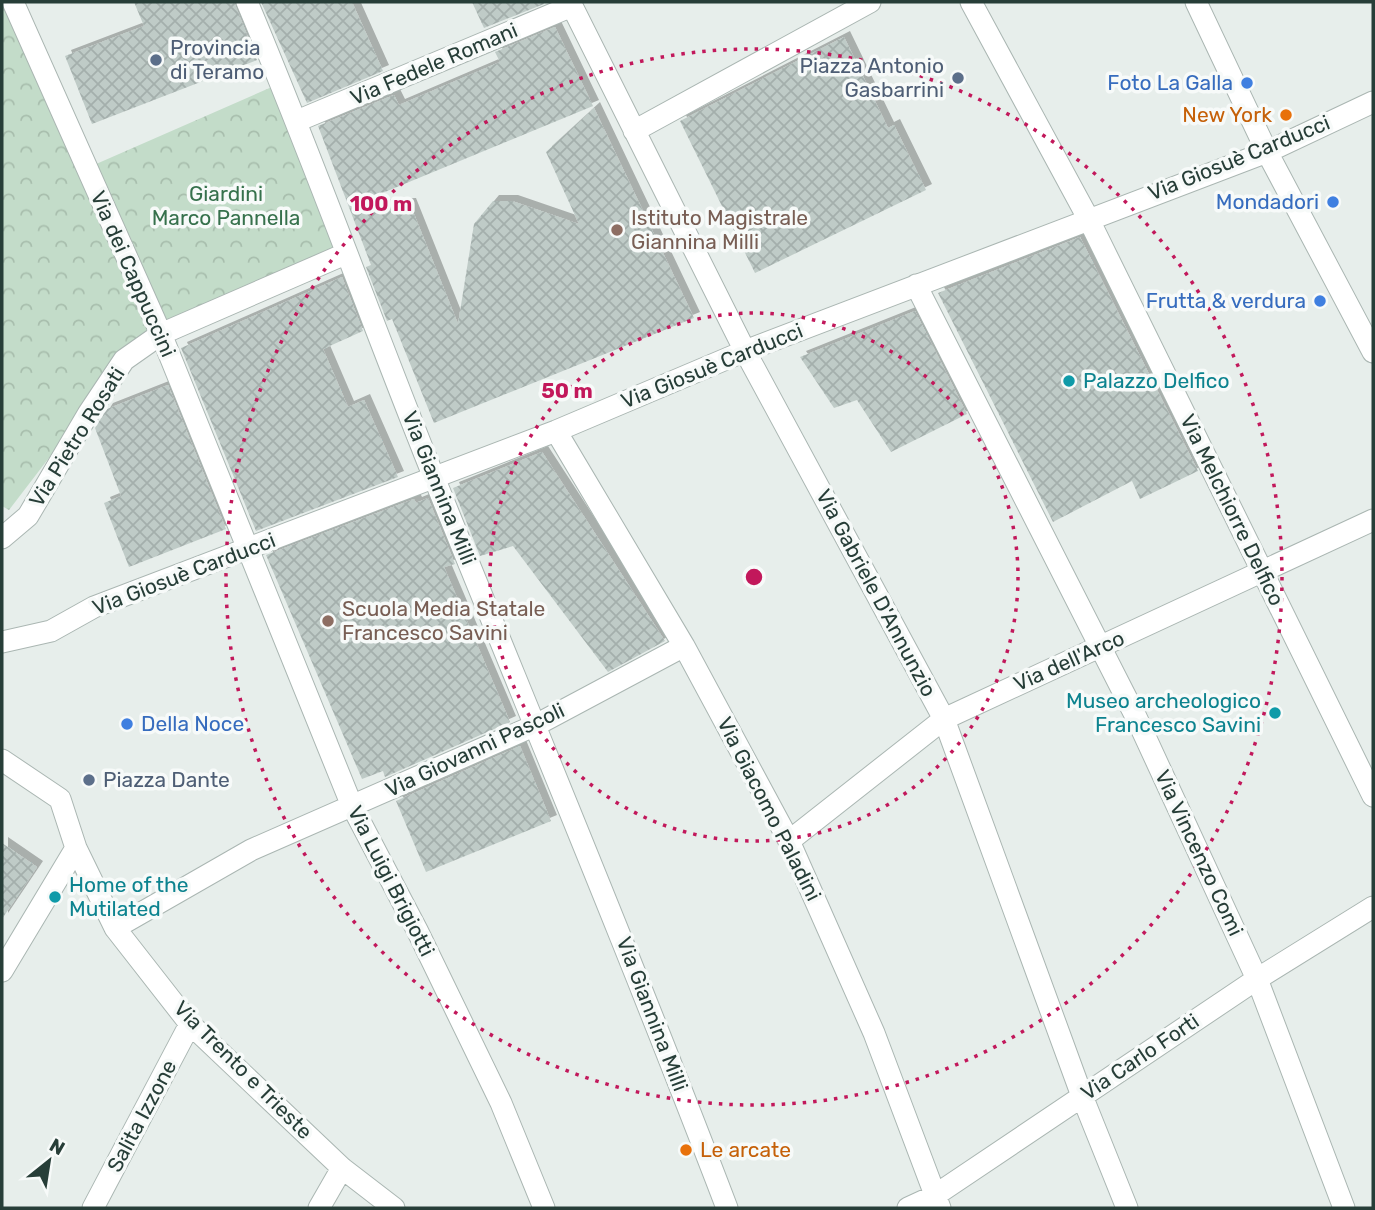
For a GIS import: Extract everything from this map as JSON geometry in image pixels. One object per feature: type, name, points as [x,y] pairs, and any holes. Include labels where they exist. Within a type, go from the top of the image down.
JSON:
[{"type":"street","name":"Via dei Cappuccini","points":[[13,2],[161,334],[247,550]]},
{"type":"street","name":"Via Giannina Milli","points":[[247,2],[297,121],[345,254],[434,477],[654,1016],[727,1208]]},
{"type":"street","points":[[634,131],[870,2]]},
{"type":"street","name":"Via Melchiorre Delfico","points":[[971,2],[1088,218],[1373,796]]},
{"type":"street","points":[[1196,2],[1268,152],[1373,352]]},
{"type":"street","name":"Via Fedele Romani","points":[[297,121],[570,4]]},
{"type":"street","name":"Via Gabriele D'Annunzio","points":[[570,4],[745,351],[944,719],[1082,1096],[1127,1208]]},
{"type":"street","name":"Via Giosuè Carducci","points":[[2,642],[51,631],[94,607],[556,430],[745,351],[1088,218],[1268,152],[1373,102]]},
{"type":"street","name":"Via Pietro Rosati","points":[[2,538],[29,516],[124,360],[161,334],[345,254]]},
{"type":"street","name":"Via Vincenzo Comi","points":[[916,285],[1136,717],[1257,979],[1344,1208]]},
{"type":"street","name":"Via Giacomo Paladini","points":[[556,430],[684,646],[789,841],[874,1033],[937,1202]]},
{"type":"street","name":"Via dell'Arco","points":[[789,841],[944,719],[1065,660],[1100,648],[1373,520]]},
{"type":"street","name":"Via Luigi Brigiotti","points":[[247,550],[352,806],[417,930],[501,1103],[544,1208]]},
{"type":"street","name":"Via Giovanni Pascoli","points":[[115,928],[251,850],[536,725],[684,646]]},
{"type":"street","name":"Via Trento e Trieste","points":[[2,760],[60,799],[76,848],[115,928],[190,1024],[342,1168],[394,1208]]},
{"type":"street","points":[[2,971],[76,848]]},
{"type":"street","name":"Via Carlo Forti","points":[[908,1208],[937,1202],[1082,1096],[1257,979],[1373,907]]},
{"type":"street","name":"Salita Izzone","points":[[93,1208],[190,1024]]},
{"type":"street","points":[[319,1208],[342,1168]]},
{"type":"green space","name":"Giardini Marco Pannella","points":[[2,2],[13,2],[87,168],[281,83],[345,254],[124,360],[9,510],[2,506]]},
{"type":"building","name":"Provincia di Teramo","points":[[134,2],[234,2],[257,60],[92,124],[65,56],[144,26]]},
{"type":"building","points":[[261,2],[352,2],[383,71],[307,103]]},
{"type":"building","points":[[472,2],[543,2],[544,4],[484,28]]},
{"type":"building","name":"Istituto Magistrale Giannina Milli","points":[[555,27],[593,106],[351,206],[410,204],[458,324],[474,224],[493,201],[512,201],[579,224],[546,152],[594,108],[694,318],[434,423],[392,319],[387,321],[366,267],[371,265],[318,126],[394,95],[399,105],[500,62],[495,52]]},
{"type":"building","points":[[844,37],[888,128],[894,125],[926,190],[755,273],[680,121]]},
{"type":"building","name":"Palazzo Delfico","points":[[1080,237],[1198,471],[1140,499],[1132,481],[1053,522],[938,293]]},
{"type":"building","points":[[342,277],[363,331],[323,349],[348,407],[364,400],[398,477],[256,531],[181,348]]},
{"type":"building","points":[[915,311],[967,414],[891,452],[857,400],[834,408],[800,357]]},
{"type":"building","points":[[168,385],[226,529],[129,567],[104,503],[121,496],[95,428],[107,409]]},
{"type":"building","points":[[542,452],[665,641],[608,672],[513,546],[480,556],[453,488]]},
{"type":"building","name":"Scuola Media Statale Francesco Savini","points":[[428,498],[455,564],[444,567],[510,722],[385,777],[383,771],[362,779],[266,555],[414,499],[416,503]]},
{"type":"building","points":[[520,746],[551,821],[426,872],[396,801]]},
{"type":"building","points":[[2,843],[37,867],[2,919]]},
{"type":"place","name":"Provincia di Teramo","points":[[156,60]]},
{"type":"place","name":"Piazza Antonio Gasbarrini","points":[[958,78]]},
{"type":"place","name":"Foto La Galla","points":[[1247,83]]},
{"type":"place","name":"New York","points":[[1286,115]]},
{"type":"place","name":"Mondadori","points":[[1333,202]]},
{"type":"place","name":"Istituto Magistrale Giannina Milli","points":[[617,230]]},
{"type":"place","name":"Frutta & verdura","points":[[1320,301]]},
{"type":"place","name":"Palazzo Delfico","points":[[1069,381]]},
{"type":"place","name":"Scuola Media Statale Francesco Savini","points":[[328,621]]},
{"type":"place","name":"Museo archeologico Francesco Savini","points":[[1275,713]]},
{"type":"place","name":"Della Noce","points":[[127,724]]},
{"type":"place","name":"Piazza Dante","points":[[89,780]]},
{"type":"place","name":"Home of the Mutilated","points":[[55,897]]},
{"type":"place","name":"Le arcate","points":[[686,1150]]}]
